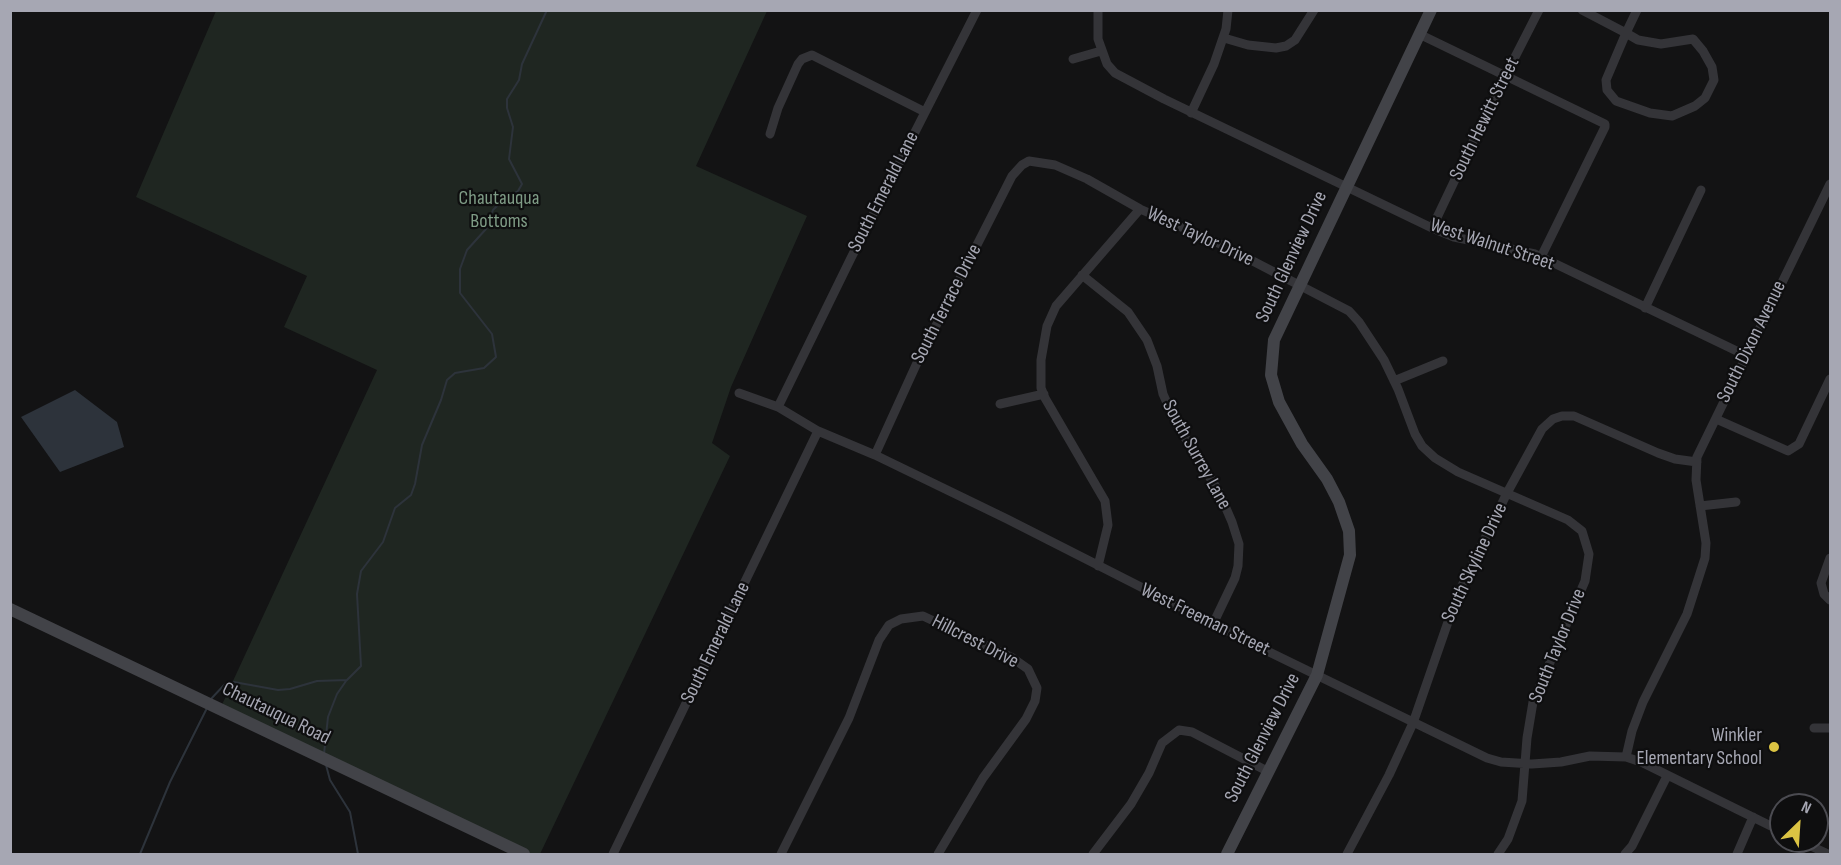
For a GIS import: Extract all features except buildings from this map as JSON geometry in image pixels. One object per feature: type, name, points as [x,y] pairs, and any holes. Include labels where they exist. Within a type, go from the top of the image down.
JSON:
[{"type":"street","name":"South Emerald Lane","points":[[778,407],[977,10]]},
{"type":"street","points":[[1073,59],[1101,51],[1097,27],[1098,10]]},
{"type":"street","points":[[1191,113],[1224,38],[1228,10]]},
{"type":"street","points":[[1224,38],[1248,45],[1276,48],[1286,46],[1295,40],[1314,10]]},
{"type":"street","name":"South Glenview Drive","points":[[1227,855],[1317,675],[1350,555],[1349,531],[1339,502],[1327,479],[1302,444],[1279,402],[1271,375],[1274,340],[1431,10]]},
{"type":"street","name":"South Hewitt Street","points":[[1432,228],[1505,75],[1539,10]]},
{"type":"street","points":[[1582,10],[1626,33],[1638,40],[1661,44],[1693,39],[1712,67],[1714,80],[1705,99],[1695,106],[1672,116],[1650,113],[1616,101],[1607,90],[1606,80],[1626,33],[1637,10]]},
{"type":"street","points":[[1419,34],[1605,124],[1541,257]]},
{"type":"street","name":"West Walnut Street","points":[[1101,51],[1107,64],[1131,81],[1191,113],[1432,228],[1454,237],[1498,245],[1541,257],[1745,355]]},
{"type":"street","points":[[770,134],[778,108],[798,64],[812,55],[925,112]]},
{"type":"street","name":"West Taylor Drive","points":[[1029,161],[1055,165],[1087,179],[1140,209],[1220,244],[1349,312],[1375,344],[1422,446],[1435,458],[1458,472],[1568,520],[1582,531],[1589,554],[1586,575]]},
{"type":"street","name":"South Terrace Drive","points":[[875,455],[916,365],[1012,176],[1029,161]]},
{"type":"street","name":"South Dixon Avenue","points":[[1626,757],[1632,731],[1643,702],[1687,614],[1700,579],[1706,543],[1696,480],[1697,457],[1830,184]]},
{"type":"street","points":[[1645,308],[1701,190]]},
{"type":"street","points":[[1098,566],[1108,525],[1105,501],[1041,388],[1041,360],[1047,326],[1056,306],[1140,209]]},
{"type":"street","name":"South Surrey Lane","points":[[1082,275],[1128,312],[1147,340],[1163,394],[1174,418],[1219,492],[1232,522],[1239,544],[1238,566],[1213,624]]},
{"type":"street","points":[[1394,381],[1443,361]]},
{"type":"street","points":[[1716,419],[1788,451],[1798,444],[1830,380]]},
{"type":"street","name":"West Freeman Street","points":[[739,393],[778,407],[818,431],[875,455],[1487,758],[1501,762],[1526,764],[1561,762],[1590,756],[1626,757],[1641,762],[1769,825]]},
{"type":"street","points":[[999,404],[1044,394]]},
{"type":"street","name":"South Skyline Drive","points":[[1347,855],[1413,723],[1457,596],[1507,493],[1542,429],[1550,420],[1562,416],[1574,416],[1674,459],[1697,462]]},
{"type":"street","name":"South Emerald Lane","points":[[613,855],[818,431]]},
{"type":"street","points":[[1700,506],[1736,502]]},
{"type":"street","points":[[1830,558],[1821,583],[1824,594],[1830,600]]},
{"type":"street","name":"South Taylor Drive","points":[[1498,855],[1508,839],[1522,801],[1527,738],[1533,702],[1574,609],[1586,575]]},
{"type":"street","name":"Chautauqua Road","points":[[10,609],[524,855]]},
{"type":"street","name":"Hillcrest Drive","points":[[781,855],[849,718],[879,640],[889,626],[901,620],[923,616],[1011,657],[1028,669],[1037,688],[1035,700],[1026,718],[983,778],[938,855]]},
{"type":"street","points":[[1814,728],[1830,728]]},
{"type":"street","points":[[1093,855],[1131,804],[1149,773],[1162,743],[1179,730],[1192,732],[1269,772]]},
{"type":"street","points":[[1625,855],[1632,846],[1667,776]]},
{"type":"street","points":[[1737,855],[1753,817]]},
{"type":"green space","name":"Chautauqua Bottoms","points":[[216,11],[767,11],[696,166],[807,216],[731,387],[712,443],[730,456],[540,854],[524,854],[220,709],[377,370],[284,327],[307,276],[136,197]]},
{"type":"shaded area","points":[[75,390],[117,422],[124,447],[60,472],[21,417]]},
{"type":"waterway","points":[[210,700],[226,683],[234,682],[278,690],[290,689],[317,681],[347,680],[361,666],[357,594],[361,571],[383,542],[395,508],[411,495],[422,445],[447,380],[455,373],[484,368],[496,357],[492,334],[460,293],[460,269],[467,250],[486,229],[493,210],[504,199],[518,191],[522,184],[509,159],[513,127],[507,108],[507,99],[519,80],[522,64],[547,10]]},
{"type":"waterway","points":[[324,754],[328,717],[337,694],[346,681]]},
{"type":"waterway","points":[[140,854],[170,782],[207,708]]},
{"type":"waterway","points":[[326,765],[330,780],[350,812],[358,854]]},
{"type":"place","name":"Winkler Elementary School","points":[[1774,747]]}]
